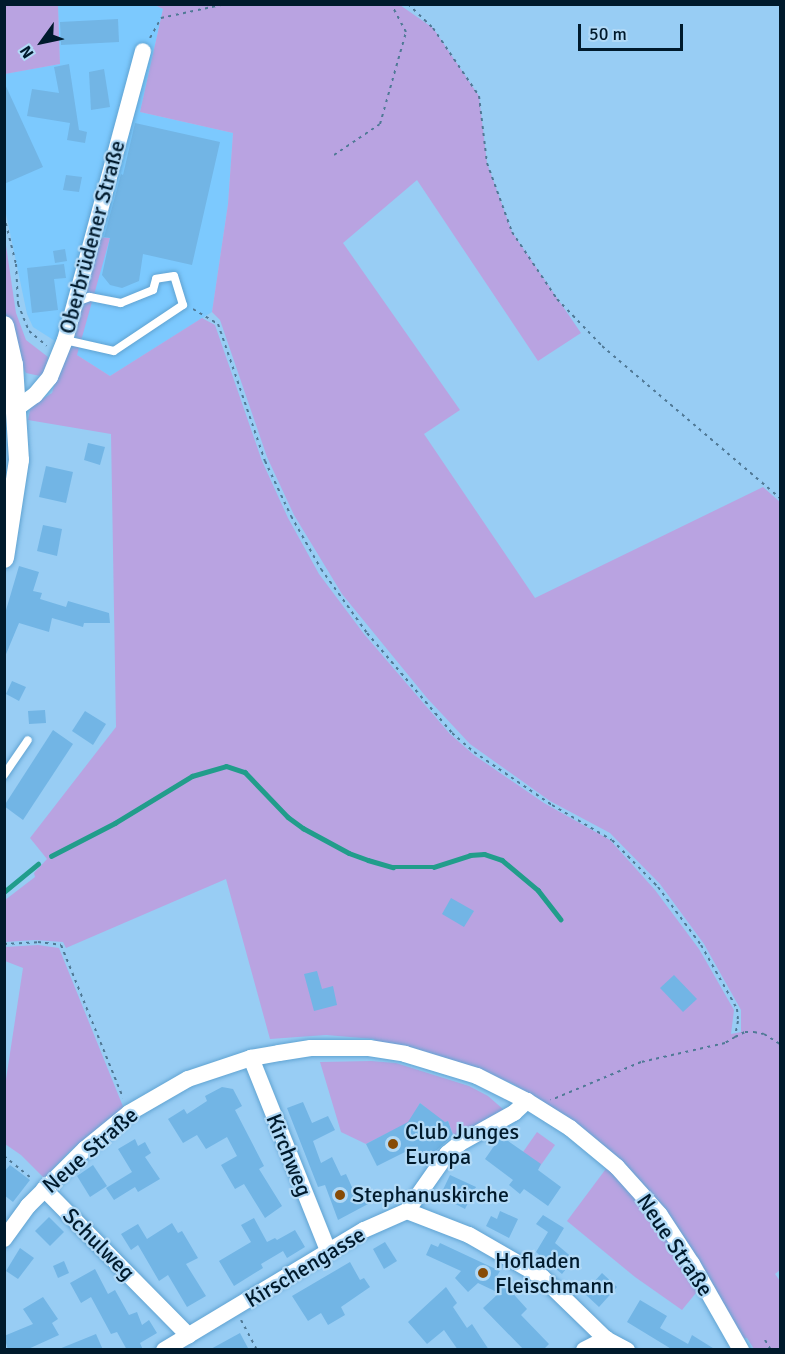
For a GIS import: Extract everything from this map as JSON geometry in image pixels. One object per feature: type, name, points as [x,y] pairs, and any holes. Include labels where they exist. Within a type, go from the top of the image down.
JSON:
[{"type":"street","name":"Oberbrüdener Straße","points":[[11,405],[35,395],[50,377],[62,347],[143,51]]},
{"type":"street","points":[[4,326],[13,364],[11,405]]},
{"type":"street","points":[[4,377],[11,405],[19,460],[4,558]]},
{"type":"street","name":"Neue Straße","points":[[4,1239],[44,1189],[85,1149],[129,1113],[188,1079],[251,1058],[311,1048],[369,1048],[405,1054],[451,1066],[533,1105],[570,1128],[631,1181],[660,1215],[692,1264],[741,1350]]},
{"type":"street","name":"Kirchweg","points":[[251,1058],[328,1251]]},
{"type":"street","points":[[533,1105],[460,1143],[447,1154],[406,1211],[469,1235],[542,1277],[606,1339],[627,1350]]},
{"type":"street","name":"Schulweg","points":[[44,1189],[189,1336]]},
{"type":"street","name":"Kirschengasse","points":[[164,1350],[364,1230],[406,1211]]},
{"type":"street","points":[[584,1350],[606,1339]]},
{"type":"lane","points":[[62,347],[114,351],[183,305],[174,276],[156,279],[153,290],[121,303],[90,297],[74,303]]},
{"type":"lane","points":[[4,775],[28,740]]},
{"type":"path","points":[[143,51],[161,18],[225,4]]},
{"type":"path","points":[[334,155],[380,124],[406,32],[392,4]]},
{"type":"path","points":[[408,4],[433,28],[479,96],[487,163],[512,232],[557,299],[602,346],[780,498]]},
{"type":"path","points":[[4,216],[16,264],[18,304],[30,331],[62,347]]},
{"type":"path","points":[[183,305],[207,315],[218,324],[265,461],[311,551],[350,610],[452,733],[474,752],[552,805],[612,840],[657,887],[701,945],[737,1009],[735,1037]]},
{"type":"path","points":[[4,944],[38,942],[62,945],[129,1113]]},
{"type":"path","points":[[533,1105],[544,1103],[574,1088],[641,1062],[714,1046],[746,1032],[764,1034],[780,1044]]},
{"type":"path","name":"Schulweg","points":[[4,1156],[44,1189]]},
{"type":"path","points":[[242,1321],[257,1350]]},
{"type":"path","points":[[765,1341],[771,1350]]},
{"type":"shaded area","points":[[5,4],[58,5],[60,64],[5,74]]},
{"type":"shaded area","points":[[58,5],[155,5],[163,9],[140,112],[233,133],[228,204],[212,312],[110,376],[33,327],[27,314],[5,209],[4,74],[60,64]]},
{"type":"shaded area","points":[[155,5],[400,5],[433,28],[479,96],[487,163],[512,232],[581,333],[538,361],[417,180],[343,243],[460,410],[424,434],[535,598],[763,487],[780,502],[780,1270],[775,1274],[780,1281],[780,1349],[754,1349],[747,1338],[742,1339],[688,1245],[544,1103],[513,1084],[478,1069],[375,1042],[374,1039],[326,1035],[270,1039],[226,879],[66,948],[63,942],[35,940],[5,942],[5,900],[35,877],[34,873],[47,859],[30,838],[116,727],[111,434],[28,420],[31,406],[52,393],[97,237],[110,238],[77,355],[110,376],[202,318],[215,325],[262,461],[288,518],[319,574],[364,634],[450,734],[474,755],[544,803],[610,840],[655,890],[699,949],[734,1010],[731,1034],[741,1032],[741,1010],[704,944],[660,884],[610,833],[550,801],[470,744],[427,698],[342,594],[294,515],[267,457],[220,320],[212,312],[228,204],[233,133],[140,112],[163,9]]},
{"type":"shaded area","points":[[4,232],[16,313],[26,340],[48,357],[46,372],[40,376],[26,373],[16,356],[5,309]]},
{"type":"shaded area","points":[[38,945],[59,948],[124,1109],[70,1151],[44,1178],[21,1155],[5,1144],[5,1086],[23,968],[5,961],[5,947]]},
{"type":"shaded area","points":[[320,1062],[396,1063],[469,1086],[488,1096],[504,1110],[455,1140],[448,1121],[443,1123],[420,1103],[410,1122],[366,1144],[341,1132]]},
{"type":"shaded area","points":[[537,1132],[555,1145],[531,1179],[516,1162]]},
{"type":"shaded area","points":[[608,1166],[649,1211],[700,1288],[682,1310],[635,1277],[567,1221]]},
{"type":"building","points":[[118,19],[119,42],[61,45],[60,22]]},
{"type":"building","points":[[69,64],[79,130],[87,132],[85,143],[67,140],[70,123],[27,116],[32,89],[59,93],[54,67]]},
{"type":"building","points":[[104,69],[110,107],[91,110],[89,72]]},
{"type":"building","points":[[4,82],[43,167],[4,184]]},
{"type":"building","points":[[135,123],[220,142],[192,265],[143,254],[139,281],[122,288],[110,285],[102,275],[110,238],[104,237],[121,174],[123,175]]},
{"type":"building","points":[[66,175],[82,177],[79,192],[63,190]]},
{"type":"building","points":[[65,249],[67,261],[55,263],[53,251]]},
{"type":"building","points":[[64,264],[66,278],[54,279],[58,310],[32,313],[27,268]]},
{"type":"building","points":[[88,443],[105,447],[100,465],[84,460]]},
{"type":"building","points":[[46,466],[73,472],[66,503],[39,497]]},
{"type":"building","points":[[43,525],[62,529],[57,556],[37,551]]},
{"type":"building","points":[[19,566],[39,572],[33,591],[42,593],[40,599],[66,607],[68,601],[109,613],[110,623],[84,623],[83,627],[52,618],[49,632],[19,623],[4,659],[4,617]]},
{"type":"building","points":[[12,681],[26,687],[19,701],[6,694]]},
{"type":"building","points":[[45,710],[46,723],[29,724],[28,711]]},
{"type":"building","points":[[85,711],[106,724],[93,745],[72,731]]},
{"type":"building","points":[[53,730],[73,744],[23,820],[4,806]]},
{"type":"building","points":[[451,898],[474,911],[464,927],[442,914]]},
{"type":"building","points":[[317,971],[322,989],[333,986],[337,1005],[314,1011],[304,974]]},
{"type":"building","points":[[674,975],[697,999],[683,1012],[660,988]]},
{"type":"building","points":[[222,1087],[233,1089],[242,1106],[235,1110],[264,1166],[259,1169],[282,1206],[265,1218],[244,1184],[235,1189],[221,1165],[237,1156],[227,1137],[206,1149],[197,1135],[183,1143],[168,1119],[184,1109],[187,1114],[207,1101],[205,1096]]},
{"type":"building","points":[[303,1102],[312,1123],[328,1116],[335,1130],[313,1141],[321,1163],[332,1157],[341,1176],[346,1174],[356,1196],[364,1194],[368,1204],[338,1220],[325,1185],[318,1187],[287,1108]]},
{"type":"building","points":[[420,1103],[445,1122],[448,1121],[453,1135],[437,1150],[418,1159],[413,1148],[377,1166],[366,1144],[408,1122]]},
{"type":"building","points":[[501,1136],[541,1164],[538,1170],[561,1187],[548,1206],[524,1189],[520,1194],[509,1185],[513,1180],[485,1159]]},
{"type":"building","points":[[135,1139],[138,1146],[145,1142],[151,1153],[145,1157],[160,1179],[138,1192],[135,1187],[114,1200],[106,1188],[132,1172],[118,1149]]},
{"type":"building","points":[[10,1165],[30,1180],[13,1202],[4,1195],[4,1172]]},
{"type":"building","points":[[93,1165],[107,1186],[90,1197],[77,1176]]},
{"type":"building","points":[[450,1175],[476,1187],[465,1209],[440,1196]]},
{"type":"building","points":[[500,1211],[518,1219],[509,1238],[486,1226],[491,1216],[497,1219]]},
{"type":"building","points":[[543,1215],[564,1228],[555,1243],[574,1259],[562,1274],[536,1252],[548,1232],[536,1224]]},
{"type":"building","points":[[49,1217],[64,1232],[50,1246],[35,1231]]},
{"type":"building","points":[[254,1218],[267,1242],[275,1238],[277,1240],[295,1230],[305,1247],[287,1258],[283,1251],[261,1264],[263,1268],[234,1286],[219,1261],[251,1242],[241,1225]]},
{"type":"building","points":[[172,1223],[178,1233],[182,1231],[198,1258],[186,1264],[206,1296],[187,1307],[168,1275],[159,1281],[138,1245],[131,1250],[121,1234],[138,1224],[147,1239]]},
{"type":"building","points":[[385,1242],[397,1261],[384,1269],[373,1249]]},
{"type":"building","points":[[440,1243],[500,1271],[497,1276],[527,1309],[521,1315],[549,1344],[543,1350],[524,1350],[483,1308],[499,1293],[478,1283],[468,1292],[455,1278],[461,1271],[426,1255],[431,1244],[438,1247]]},
{"type":"building","points":[[20,1248],[34,1258],[18,1279],[6,1271]]},
{"type":"building","points":[[64,1261],[69,1273],[58,1278],[53,1266]]},
{"type":"building","points":[[350,1262],[360,1280],[364,1278],[370,1287],[341,1307],[345,1315],[328,1325],[321,1313],[308,1321],[292,1296]]},
{"type":"building","points":[[95,1269],[108,1294],[115,1290],[129,1315],[137,1312],[142,1325],[149,1320],[157,1333],[140,1343],[143,1350],[127,1350],[117,1332],[111,1334],[91,1297],[81,1303],[70,1283]]},
{"type":"building","points":[[602,1273],[617,1287],[599,1307],[584,1293]]},
{"type":"building","points":[[446,1287],[457,1303],[453,1307],[467,1328],[472,1324],[489,1350],[458,1350],[444,1330],[427,1344],[408,1322]]},
{"type":"building","points":[[43,1297],[58,1319],[52,1323],[59,1335],[26,1350],[8,1350],[4,1336],[33,1324],[23,1309]]},
{"type":"building","points":[[640,1300],[667,1316],[660,1328],[688,1344],[692,1335],[716,1350],[673,1350],[627,1322]]},
{"type":"building","points":[[240,1333],[249,1350],[209,1350]]},
{"type":"building","points":[[96,1334],[103,1350],[59,1350],[59,1349]]},
{"type":"waterway","points":[[51,856],[115,823],[192,776],[226,766],[245,772],[288,817],[303,828],[349,853],[368,860],[393,867],[434,867],[470,855],[484,854],[502,860],[538,890],[561,919]]},
{"type":"waterway","points":[[4,892],[38,864]]},
{"type":"place","name":"Club Junges Europa","points":[[393,1144]]},
{"type":"place","name":"Stephanuskirche","points":[[340,1195]]},
{"type":"place","name":"Hofladen Fleischmann","points":[[483,1273]]}]
